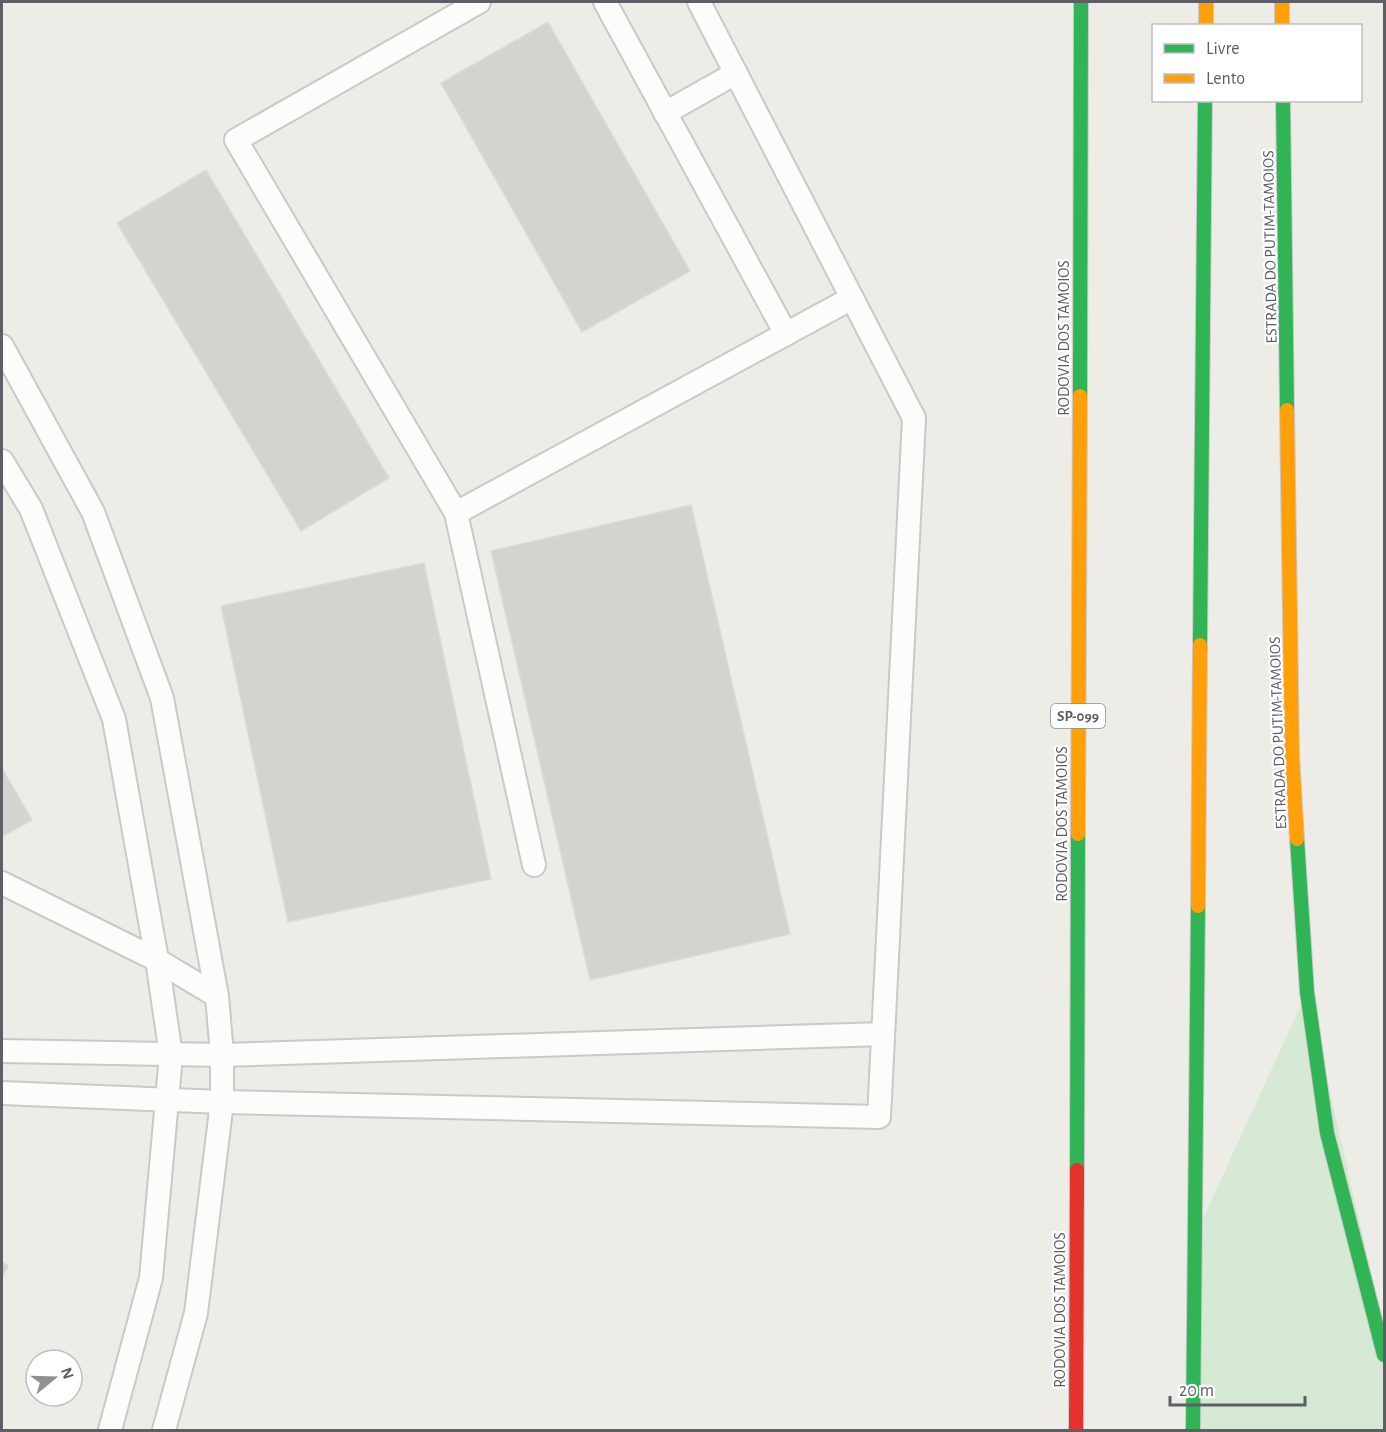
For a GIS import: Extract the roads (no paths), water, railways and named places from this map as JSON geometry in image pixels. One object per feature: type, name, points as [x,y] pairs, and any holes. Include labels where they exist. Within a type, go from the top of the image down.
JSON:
[{"type":"main road","name":"RODOVIA DOS TAMOIOS","points":[[1076,1431],[1082,2]]},
{"type":"main road","points":[[1206,2],[1206,24]]},
{"type":"main road","points":[[1282,2],[1282,24]]},
{"type":"main road","points":[[1193,1431],[1205,102]]},
{"type":"main road","name":"ESTRADA DO PUTIM-TAMOIOS","points":[[1283,102],[1292,754],[1307,992],[1327,1133],[1384,1355]]},
{"type":"lane","points":[[479,2],[236,140],[456,513],[534,865]]},
{"type":"lane","points":[[605,2],[786,334]]},
{"type":"lane","points":[[2,1094],[222,1102],[879,1117],[914,418],[699,2]]},
{"type":"lane","points":[[666,113],[736,73]]},
{"type":"lane","points":[[456,513],[852,298]]},
{"type":"lane","points":[[2,346],[93,512],[162,698],[217,996],[222,1055],[222,1102],[196,1313],[164,1431]]},
{"type":"lane","points":[[2,461],[31,509],[114,718],[157,960],[171,1055],[151,1278],[110,1431]]},
{"type":"lane","points":[[2,883],[157,960],[217,996]]},
{"type":"lane","points":[[2,1051],[222,1055],[883,1034]]}]
